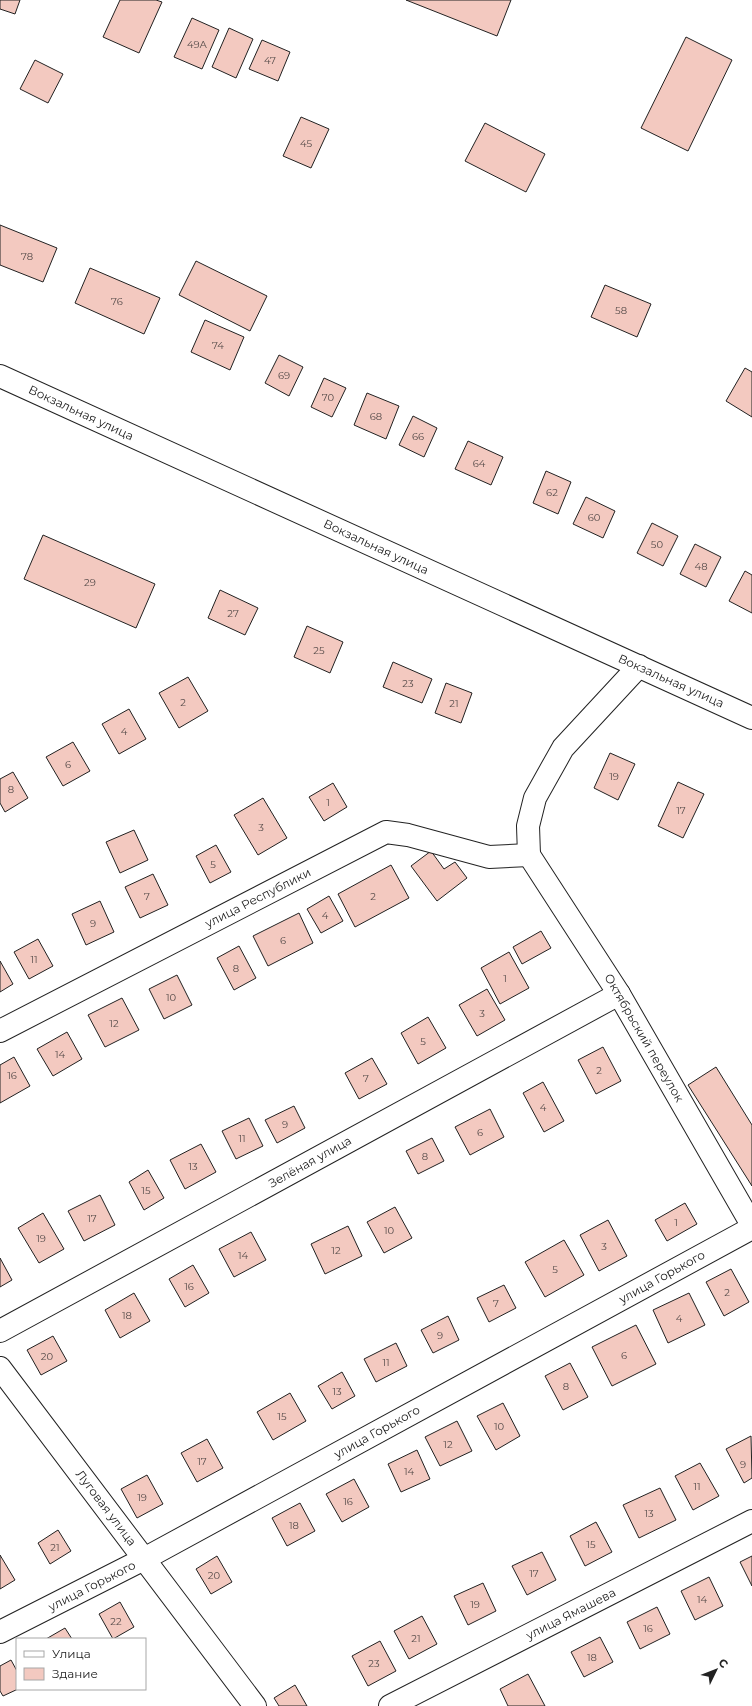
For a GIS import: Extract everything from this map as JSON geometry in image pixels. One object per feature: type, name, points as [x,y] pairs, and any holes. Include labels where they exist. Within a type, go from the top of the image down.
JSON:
[{"type":"street","name":"Вокзальная улица","points":[[0,376],[752,718]]},
{"type":"street","points":[[529,855],[528,826],[535,798],[564,748],[639,666]]},
{"type":"street","name":"улица Республики","points":[[0,1031],[386,832],[408,835],[489,857],[529,855]]},
{"type":"street","name":"Октябрьский переулок","points":[[529,855],[620,994],[752,1225]]},
{"type":"street","name":"Зелёная улица","points":[[0,1331],[620,994]]},
{"type":"street","name":"улица Горького","points":[[0,1632],[144,1559],[752,1228]]},
{"type":"street","name":"Луговая улица","points":[[0,1368],[255,1706]]},
{"type":"street","name":"улица Ямашева","points":[[390,1706],[752,1521]]},
{"type":"building","points":[[0,0],[20,0],[15,14],[0,9]]},
{"type":"building","points":[[120,0],[156,0],[162,2],[139,53],[103,37]]},
{"type":"building","points":[[406,0],[511,0],[497,36]]},
{"type":"building","points":[[192,18],[219,30],[202,69],[174,57]]},
{"type":"building","points":[[229,28],[253,39],[236,78],[212,67]]},
{"type":"building","points":[[686,37],[732,60],[688,151],[641,128]]},
{"type":"building","points":[[262,40],[290,52],[278,81],[249,69]]},
{"type":"building","points":[[35,60],[63,74],[48,103],[20,89]]},
{"type":"building","points":[[301,117],[329,129],[311,168],[283,156]]},
{"type":"building","points":[[485,123],[545,154],[526,192],[465,161]]},
{"type":"building","points":[[0,225],[57,248],[43,282],[0,265]]},
{"type":"building","points":[[196,261],[267,296],[250,331],[179,295]]},
{"type":"building","points":[[90,268],[160,298],[144,334],[75,303]]},
{"type":"building","points":[[605,285],[651,304],[637,337],[591,317]]},
{"type":"building","points":[[205,320],[244,337],[230,370],[191,352]]},
{"type":"building","points":[[279,355],[303,367],[289,396],[265,383]]},
{"type":"building","points":[[745,368],[752,372],[752,417],[726,401]]},
{"type":"building","points":[[324,378],[346,388],[332,417],[311,407]]},
{"type":"building","points":[[367,393],[399,406],[386,439],[354,425]]},
{"type":"building","points":[[413,416],[437,428],[424,457],[399,445]]},
{"type":"building","points":[[468,441],[503,457],[491,485],[455,469]]},
{"type":"building","points":[[546,471],[571,482],[558,514],[533,503]]},
{"type":"building","points":[[586,497],[615,511],[603,538],[573,524]]},
{"type":"building","points":[[652,523],[678,536],[663,566],[637,553]]},
{"type":"building","points":[[43,535],[155,584],[136,628],[24,579]]},
{"type":"building","points":[[695,544],[721,557],[706,587],[680,574]]},
{"type":"building","points":[[745,571],[752,575],[752,613],[729,601]]},
{"type":"building","points":[[220,590],[258,608],[245,635],[208,618]]},
{"type":"building","points":[[307,626],[343,642],[330,673],[294,657]]},
{"type":"building","points":[[393,662],[432,679],[422,703],[383,687]]},
{"type":"building","points":[[188,677],[208,711],[179,728],[159,693]]},
{"type":"building","points":[[446,683],[472,693],[461,723],[435,713]]},
{"type":"building","points":[[129,709],[146,739],[119,754],[102,724]]},
{"type":"building","points":[[73,742],[90,771],[63,786],[46,757]]},
{"type":"building","points":[[610,753],[635,764],[618,800],[594,788]]},
{"type":"building","points":[[13,772],[28,798],[5,812],[0,803],[0,779]]},
{"type":"building","points":[[678,782],[704,794],[683,838],[658,826]]},
{"type":"building","points":[[333,783],[347,807],[324,821],[309,797]]},
{"type":"building","points":[[263,798],[287,838],[258,855],[234,815]]},
{"type":"building","points":[[134,830],[148,860],[120,873],[106,842]]},
{"type":"building","points":[[216,845],[231,872],[210,883],[196,856]]},
{"type":"building","points":[[431,851],[444,869],[455,862],[467,878],[437,901],[411,866]]},
{"type":"building","points":[[391,865],[409,898],[355,927],[338,894]]},
{"type":"building","points":[[153,874],[168,905],[140,918],[125,887]]},
{"type":"building","points":[[329,896],[343,921],[321,933],[307,909]]},
{"type":"building","points":[[100,901],[114,932],[86,945],[72,914]]},
{"type":"building","points":[[299,913],[313,943],[268,966],[253,936]]},
{"type":"building","points":[[541,931],[551,948],[522,964],[513,947]]},
{"type":"building","points":[[38,939],[53,966],[29,979],[14,952]]},
{"type":"building","points":[[239,946],[256,978],[234,990],[217,958]]},
{"type":"building","points":[[509,952],[529,988],[500,1004],[481,968]]},
{"type":"building","points":[[0,961],[13,984],[0,992]]},
{"type":"building","points":[[177,975],[192,1005],[164,1019],[149,989]]},
{"type":"building","points":[[487,989],[505,1020],[477,1036],[459,1005]]},
{"type":"building","points":[[122,998],[139,1030],[105,1047],[88,1015]]},
{"type":"building","points":[[428,1017],[446,1048],[418,1064],[401,1033]]},
{"type":"building","points":[[67,1032],[82,1059],[53,1076],[37,1049]]},
{"type":"building","points":[[603,1047],[621,1081],[596,1094],[578,1060]]},
{"type":"building","points":[[14,1057],[30,1086],[0,1103],[0,1065]]},
{"type":"building","points":[[372,1058],[387,1084],[359,1099],[345,1073]]},
{"type":"building","points":[[716,1067],[752,1125],[752,1186],[688,1085]]},
{"type":"building","points":[[543,1082],[564,1121],[544,1132],[523,1093]]},
{"type":"building","points":[[294,1106],[305,1128],[277,1143],[265,1120]]},
{"type":"building","points":[[490,1109],[504,1137],[470,1155],[455,1127]]},
{"type":"building","points":[[249,1118],[263,1146],[236,1159],[222,1131]]},
{"type":"building","points":[[432,1138],[444,1161],[418,1174],[406,1151]]},
{"type":"building","points":[[201,1144],[216,1172],[185,1189],[170,1160]]},
{"type":"building","points":[[148,1170],[164,1198],[144,1210],[129,1182]]},
{"type":"building","points":[[100,1195],[115,1225],[84,1241],[68,1211]]},
{"type":"building","points":[[685,1203],[697,1224],[667,1241],[655,1220]]},
{"type":"building","points":[[395,1207],[412,1238],[384,1253],[367,1222]]},
{"type":"building","points":[[43,1213],[64,1249],[39,1263],[18,1228]]},
{"type":"building","points":[[608,1220],[627,1256],[599,1271],[580,1235]]},
{"type":"building","points":[[348,1226],[362,1256],[325,1274],[311,1244]]},
{"type":"building","points":[[251,1232],[266,1260],[234,1277],[219,1249]]},
{"type":"building","points":[[564,1240],[584,1275],[545,1297],[525,1262]]},
{"type":"building","points":[[0,1258],[12,1280],[0,1287]]},
{"type":"building","points":[[193,1265],[209,1293],[185,1307],[169,1279]]},
{"type":"building","points":[[731,1269],[749,1302],[724,1316],[706,1282]]},
{"type":"building","points":[[504,1285],[516,1308],[489,1322],[477,1298]]},
{"type":"building","points":[[134,1293],[150,1321],[120,1338],[105,1310]]},
{"type":"building","points":[[689,1293],[705,1325],[668,1343],[653,1310]]},
{"type":"building","points":[[448,1316],[459,1340],[433,1353],[421,1330]]},
{"type":"building","points":[[636,1325],[656,1364],[612,1386],[592,1347]]},
{"type":"building","points":[[53,1336],[67,1361],[41,1375],[27,1350]]},
{"type":"building","points":[[396,1343],[407,1366],[376,1382],[364,1359]]},
{"type":"building","points":[[570,1363],[588,1397],[563,1410],[545,1376]]},
{"type":"building","points":[[342,1372],[355,1396],[332,1409],[318,1386]]},
{"type":"building","points":[[290,1393],[306,1421],[273,1440],[257,1412]]},
{"type":"building","points":[[503,1403],[520,1436],[496,1450],[477,1416]]},
{"type":"building","points":[[457,1421],[472,1451],[440,1466],[425,1437]]},
{"type":"building","points":[[751,1436],[752,1478],[744,1483],[726,1449]]},
{"type":"building","points":[[207,1439],[223,1468],[197,1482],[181,1453]]},
{"type":"building","points":[[417,1450],[430,1479],[401,1492],[388,1464]]},
{"type":"building","points":[[700,1463],[719,1496],[693,1510],[675,1476]]},
{"type":"building","points":[[147,1475],[163,1504],[137,1518],[121,1489]]},
{"type":"building","points":[[354,1479],[369,1507],[342,1522],[326,1494]]},
{"type":"building","points":[[660,1488],[676,1520],[639,1538],[623,1505]]},
{"type":"building","points":[[300,1503],[315,1531],[287,1546],[272,1518]]},
{"type":"building","points":[[596,1522],[612,1552],[585,1566],[570,1536]]},
{"type":"building","points":[[58,1530],[71,1551],[50,1564],[38,1543]]},
{"type":"building","points":[[542,1552],[556,1580],[527,1595],[512,1566]]},
{"type":"building","points":[[0,1555],[15,1580],[0,1589]]},
{"type":"building","points":[[217,1556],[232,1582],[211,1594],[196,1569]]},
{"type":"building","points":[[752,1556],[752,1586],[740,1562]]},
{"type":"building","points":[[709,1577],[723,1606],[695,1620],[681,1591]]},
{"type":"building","points":[[483,1583],[496,1611],[468,1625],[454,1596]]},
{"type":"building","points":[[120,1602],[134,1627],[112,1638],[99,1614]]},
{"type":"building","points":[[657,1607],[670,1634],[640,1649],[627,1622]]},
{"type":"building","points":[[422,1616],[437,1644],[409,1659],[394,1631]]},
{"type":"building","points":[[65,1628],[71,1638],[48,1638]]},
{"type":"building","points":[[600,1637],[613,1662],[584,1677],[571,1652]]},
{"type":"building","points":[[380,1641],[396,1671],[368,1686],[352,1656]]},
{"type":"building","points":[[11,1660],[16,1669],[16,1690],[3,1696],[0,1691],[0,1666]]},
{"type":"building","points":[[528,1674],[545,1706],[508,1706],[500,1689]]},
{"type":"building","points":[[295,1685],[307,1706],[279,1706],[274,1698]]}]
